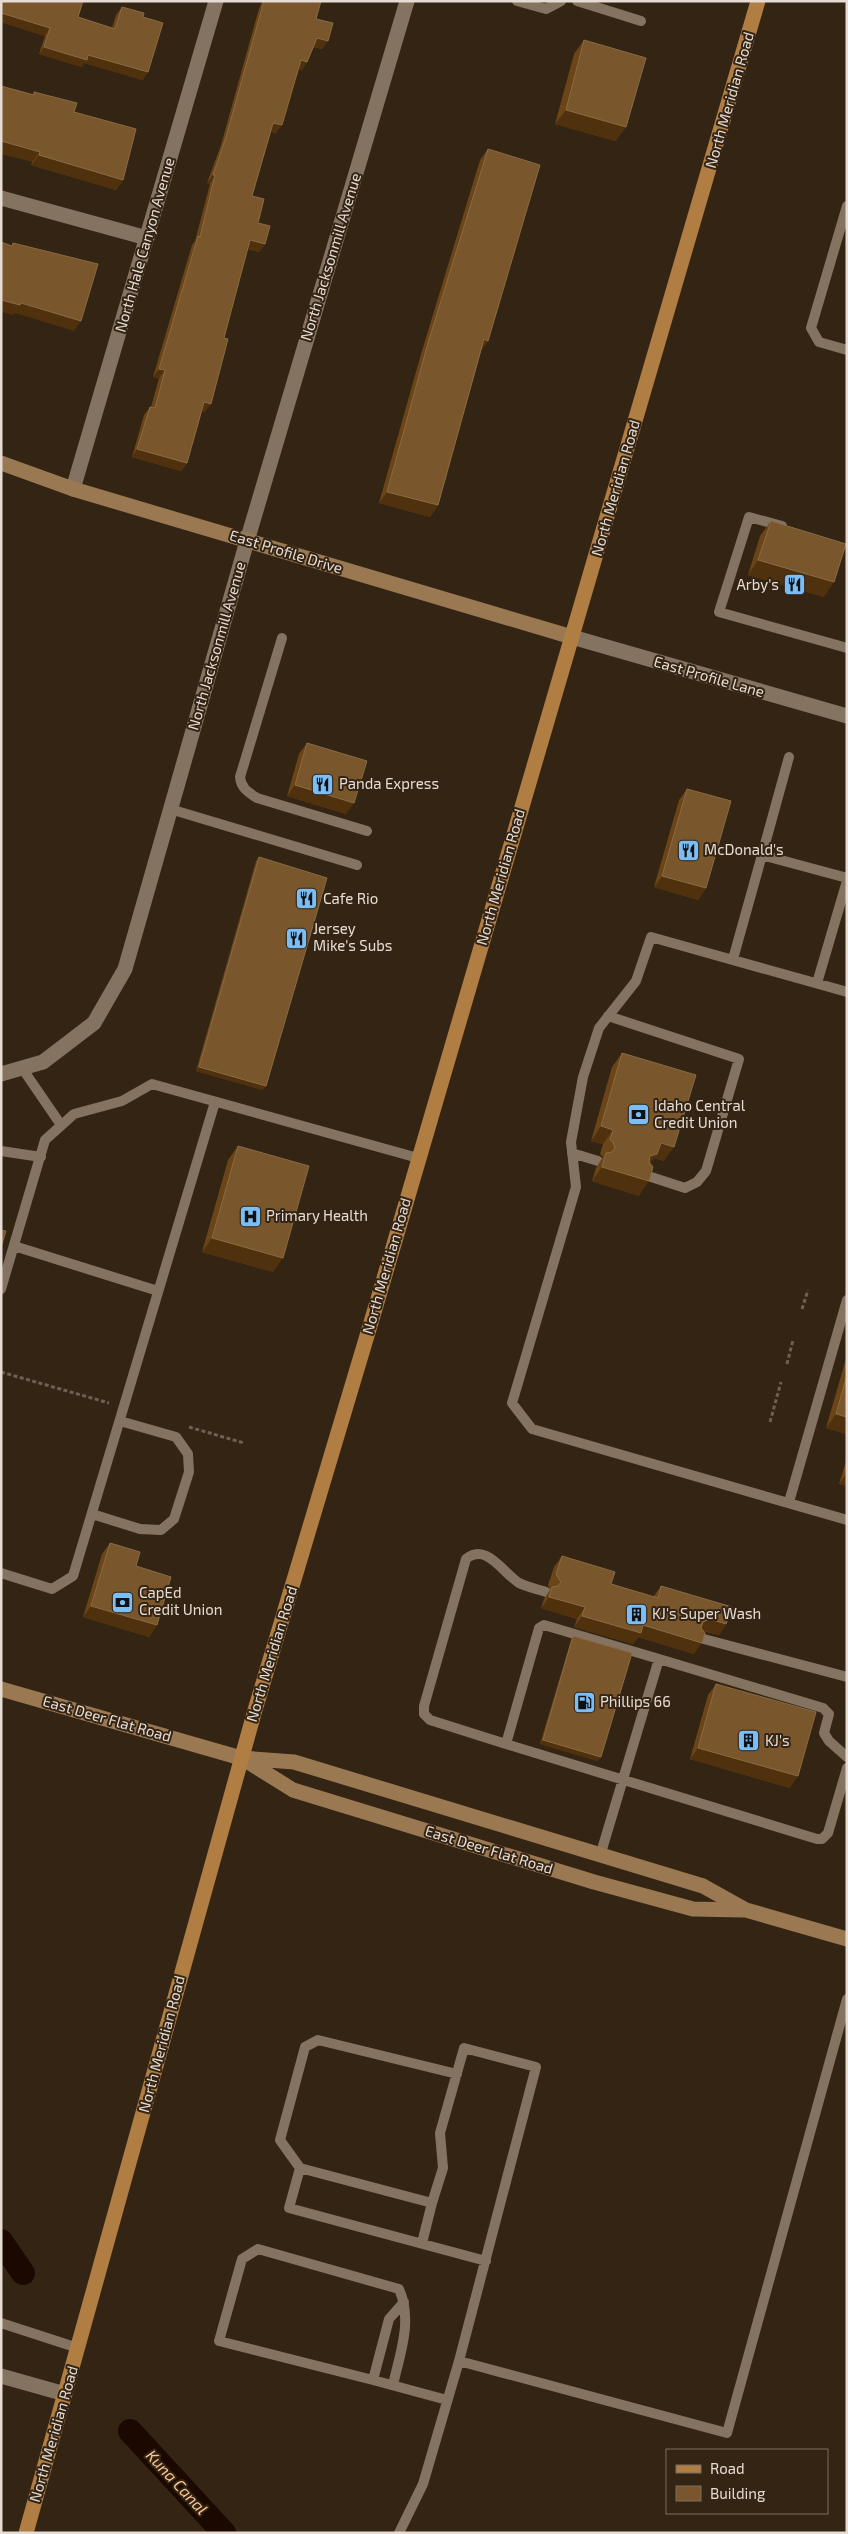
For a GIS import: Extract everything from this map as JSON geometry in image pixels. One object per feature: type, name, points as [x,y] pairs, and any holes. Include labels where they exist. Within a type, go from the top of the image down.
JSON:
[{"type":"main road","name":"North Meridian Road","points":[[26,2533],[241,1758],[758,1]]},
{"type":"main road","name":"East Profile Drive","points":[[1,463],[73,489],[572,637]]},
{"type":"main road","name":"East Deer Flat Road","points":[[1,1689],[241,1758],[294,1762],[703,1886],[746,1910],[847,1939]]},
{"type":"main road","name":"East Deer Flat Road","points":[[241,1758],[294,1790],[594,1882],[693,1909],[746,1910]]},
{"type":"street","name":"North Hale Canyon Avenue","points":[[73,489],[216,1]]},
{"type":"street","name":"North Jacksonmill Avenue","points":[[22,1068],[43,1062],[94,1023],[125,969],[247,541],[407,1]]},
{"type":"street","points":[[1,198],[147,238]]},
{"type":"street","name":"East Profile Lane","points":[[572,637],[847,716]]},
{"type":"street","points":[[1,1074],[22,1068]]},
{"type":"street","points":[[1,2376],[65,2394]]},
{"type":"lane","points":[[517,1],[546,9],[561,1]]},
{"type":"lane","points":[[576,1],[641,21]]},
{"type":"lane","points":[[847,206],[811,328],[819,342],[847,350]]},
{"type":"lane","points":[[794,530],[749,517],[720,612],[847,648]]},
{"type":"lane","points":[[282,638],[240,777],[240,783],[246,791],[257,798],[367,831]]},
{"type":"lane","points":[[733,958],[789,758]]},
{"type":"lane","points":[[170,809],[357,865]]},
{"type":"lane","points":[[762,855],[847,880],[817,983]]},
{"type":"lane","points":[[847,992],[733,958],[651,937],[636,981],[599,1028],[583,1077],[571,1142],[576,1187],[512,1403],[532,1428],[847,1520]]},
{"type":"lane","points":[[608,1016],[739,1059],[706,1171],[702,1177],[685,1188],[645,1175]]},
{"type":"lane","points":[[22,1068],[61,1125]]},
{"type":"lane","points":[[1,1289],[45,1140],[74,1114],[122,1101],[152,1084],[418,1158]]},
{"type":"lane","points":[[1,1572],[52,1589],[74,1576],[215,1102]]},
{"type":"lane","points":[[1,1150],[40,1156]]},
{"type":"lane","points":[[572,1153],[598,1161]]},
{"type":"lane","points":[[14,1246],[158,1291]]},
{"type":"lane","points":[[789,1502],[847,1300]]},
{"type":"lane","points":[[92,1514],[140,1529],[161,1530],[174,1519],[179,1507],[189,1472],[188,1454],[176,1437],[120,1421]]},
{"type":"lane","points":[[546,1592],[520,1583],[494,1560],[483,1554],[475,1554],[466,1559],[424,1706],[424,1714],[430,1720],[817,1839],[822,1839],[828,1833],[847,1768]]},
{"type":"lane","points":[[506,1744],[539,1628],[550,1625],[823,1708],[829,1714],[824,1733],[829,1741],[847,1757]]},
{"type":"lane","points":[[700,1638],[847,1677]]},
{"type":"lane","points":[[600,1856],[659,1658]]},
{"type":"lane","points":[[459,2361],[727,2434],[847,1999]]},
{"type":"lane","points":[[432,2203],[300,2168],[280,2140],[305,2047],[318,2040],[457,2074]]},
{"type":"lane","points":[[399,2533],[422,2484],[459,2361],[536,2067],[464,2048],[440,2132],[443,2168],[422,2243]]},
{"type":"lane","points":[[300,2168],[289,2208],[486,2260]]},
{"type":"lane","points":[[393,2386],[407,2325],[404,2302],[399,2289],[258,2249],[242,2259],[219,2340],[373,2380],[393,2386],[447,2400]]},
{"type":"lane","points":[[373,2380],[389,2319],[404,2302]]},
{"type":"lane","points":[[1,2323],[78,2348]]},
{"type":"path","points":[[802,1309],[808,1290]]},
{"type":"path","points":[[786,1364],[793,1340]]},
{"type":"path","points":[[770,1422],[781,1382]]},
{"type":"building","points":[[1,1],[83,1],[78,17],[115,29],[122,7],[144,13],[143,17],[163,23],[148,72],[88,55],[87,60],[44,47],[50,28],[1,13]]},
{"type":"building","points":[[264,1],[321,1],[316,19],[333,23],[328,41],[317,38],[307,62],[301,60],[282,125],[273,123],[252,196],[264,199],[258,223],[270,226],[265,244],[250,240],[224,338],[228,339],[211,404],[204,402],[187,463],[137,449],[150,407],[155,408],[165,370],[159,369],[198,236],[200,237],[215,175],[213,175],[226,137]]},
{"type":"building","points":[[584,40],[646,58],[626,127],[566,110]]},
{"type":"building","points":[[1,86],[34,95],[34,92],[77,103],[74,112],[136,129],[123,180],[39,155],[40,152],[1,141]]},
{"type":"building","points":[[488,149],[540,165],[488,341],[484,339],[438,505],[387,492],[428,343]]},
{"type":"building","points":[[1,242],[12,246],[13,243],[98,264],[81,321],[21,303],[20,305],[1,300]]},
{"type":"building","points":[[771,521],[846,544],[834,582],[758,560]]},
{"type":"building","name":"Panda Express","points":[[307,743],[367,761],[354,803],[295,785]]},
{"type":"building","name":"McDonald's","points":[[687,789],[731,801],[706,888],[662,876]]},
{"type":"building","points":[[259,857],[327,878],[266,1086],[199,1067]]},
{"type":"building","name":"Idaho Central Credit Union","points":[[622,1053],[696,1075],[674,1147],[661,1143],[657,1154],[650,1156],[649,1162],[653,1167],[649,1181],[602,1167],[606,1153],[612,1152],[615,1148],[610,1140],[613,1130],[601,1126]]},
{"type":"building","name":"Primary Health","points":[[238,1146],[309,1166],[283,1258],[212,1238]]},
{"type":"building","points":[[1,1230],[6,1231],[1,1247]]},
{"type":"building","points":[[847,1375],[847,1417],[836,1414]]},
{"type":"building","name":"CapEd Credit Union","points":[[110,1543],[140,1552],[136,1566],[171,1577],[157,1625],[91,1606]]},
{"type":"building","name":"KJ's Super Wash","points":[[562,1556],[615,1572],[611,1584],[658,1598],[661,1586],[732,1607],[726,1624],[710,1619],[703,1622],[701,1628],[705,1633],[702,1643],[643,1625],[641,1633],[582,1616],[585,1607],[549,1597],[552,1587],[558,1586],[561,1582],[556,1574]]},
{"type":"building","name":"Phillips 66","points":[[573,1636],[632,1653],[601,1757],[543,1740]]},
{"type":"building","name":"KJ's","points":[[716,1684],[816,1712],[798,1776],[698,1748]]},
{"type":"waterway","name":"Kuna Canal","points":[[1,2241],[23,2273]]},
{"type":"waterway","name":"Kuna Canal","points":[[130,2431],[224,2533]]},
{"type":"place","name":"Arby's","points":[[795,585]]},
{"type":"place","name":"Panda Express","points":[[323,784]]},
{"type":"place","name":"McDonald's","points":[[688,850]]},
{"type":"place","name":"Cafe Rio","points":[[307,899]]},
{"type":"place","name":"Jersey Mike's Subs","points":[[297,938]]},
{"type":"place","name":"Idaho Central Credit Union","points":[[638,1115]]},
{"type":"place","name":"Primary Health","points":[[250,1216]]},
{"type":"place","name":"CapEd Credit Union","points":[[123,1602]]},
{"type":"place","name":"KJ's Super Wash","points":[[636,1614]]},
{"type":"place","name":"Phillips 66","points":[[584,1702]]},
{"type":"place","name":"KJ's","points":[[749,1741]]}]
